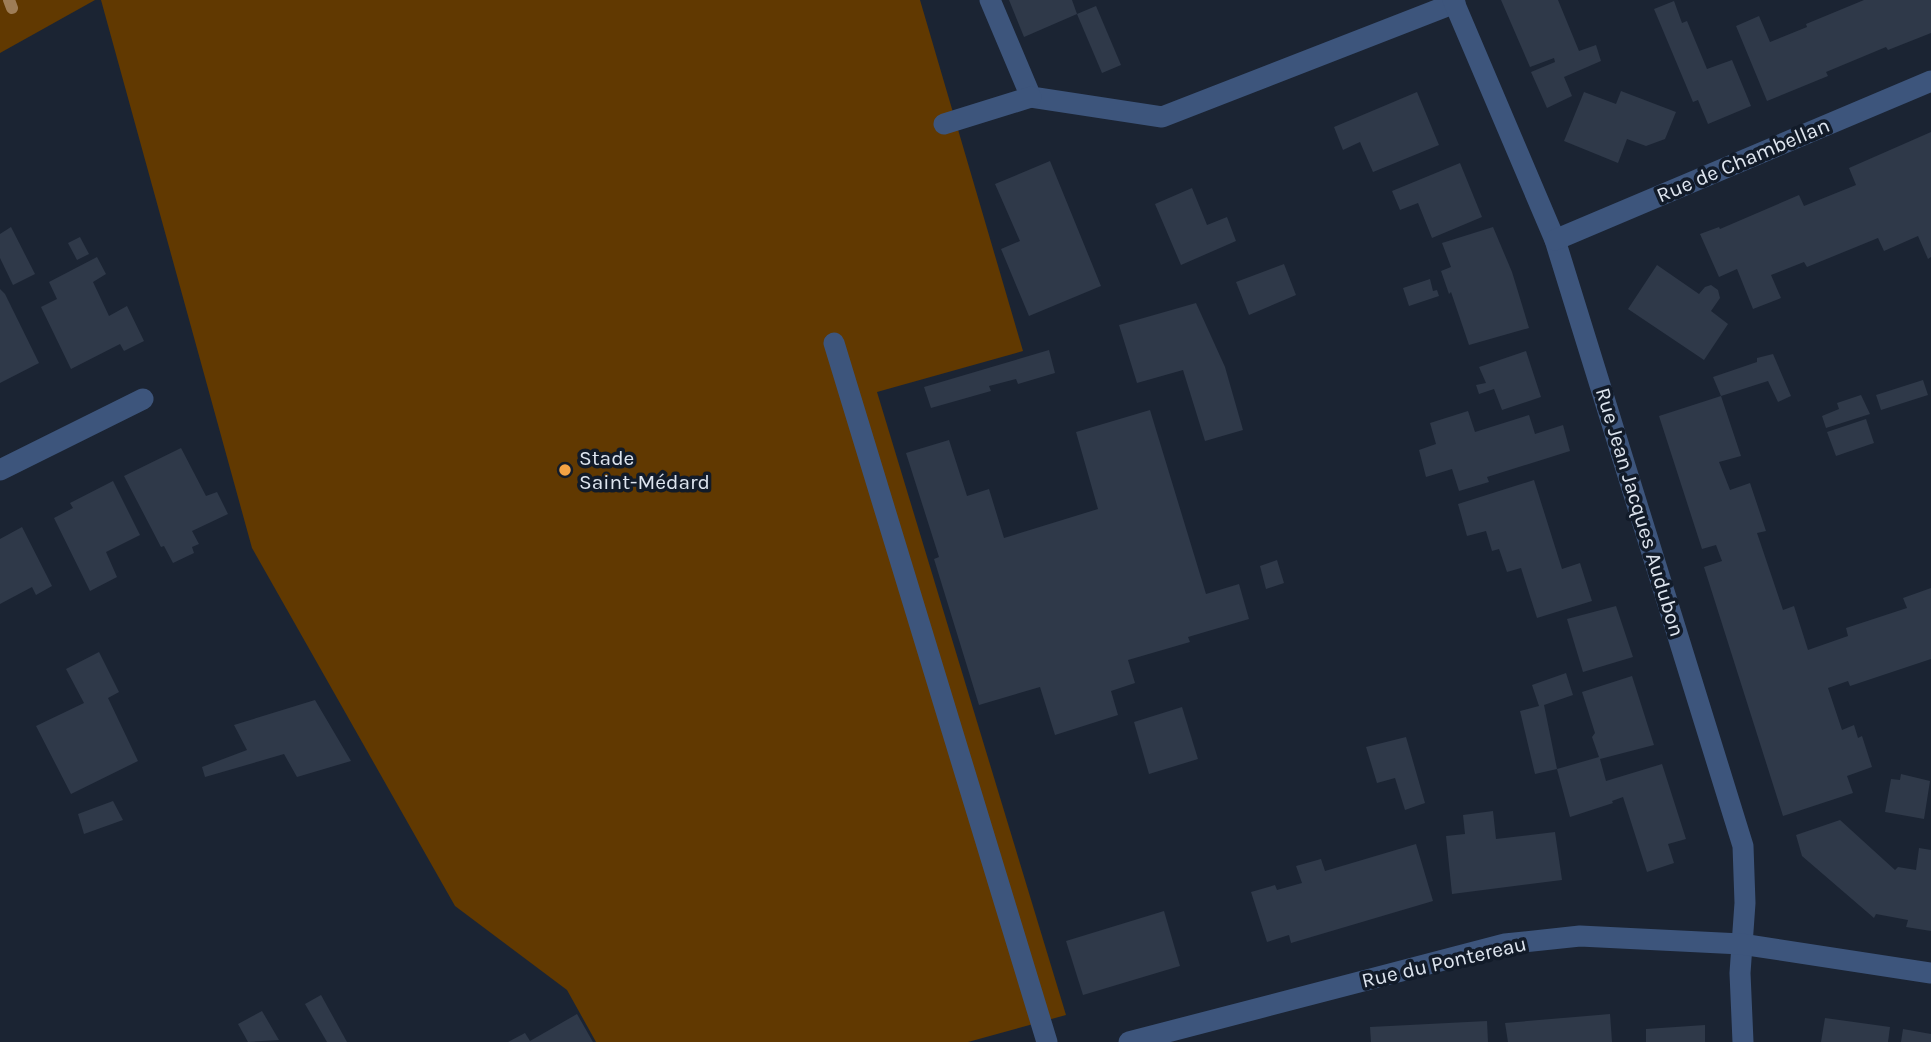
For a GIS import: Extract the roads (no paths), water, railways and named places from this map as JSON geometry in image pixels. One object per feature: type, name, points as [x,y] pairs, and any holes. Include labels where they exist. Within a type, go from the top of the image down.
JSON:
[{"type":"street","points":[[990,0],[1031,97]]},
{"type":"street","points":[[944,124],[1031,97],[1162,117],[1454,2]]},
{"type":"street","name":"Rue Jean Jacques Audubon","points":[[1454,2],[1555,240],[1743,846],[1743,1042]]},
{"type":"street","name":"Rue de Chambellan","points":[[1555,240],[1931,81]]},
{"type":"street","points":[[834,343],[1047,1042]]},
{"type":"street","points":[[0,470],[143,399]]},
{"type":"street","name":"Rue du Pontereau","points":[[1129,1042],[1505,944],[1580,936],[1741,944],[1931,973]]},
{"type":"waterway","points":[[9,0],[12,8]]},
{"type":"place","name":"Stade Saint-Médard","points":[[565,470]]}]
